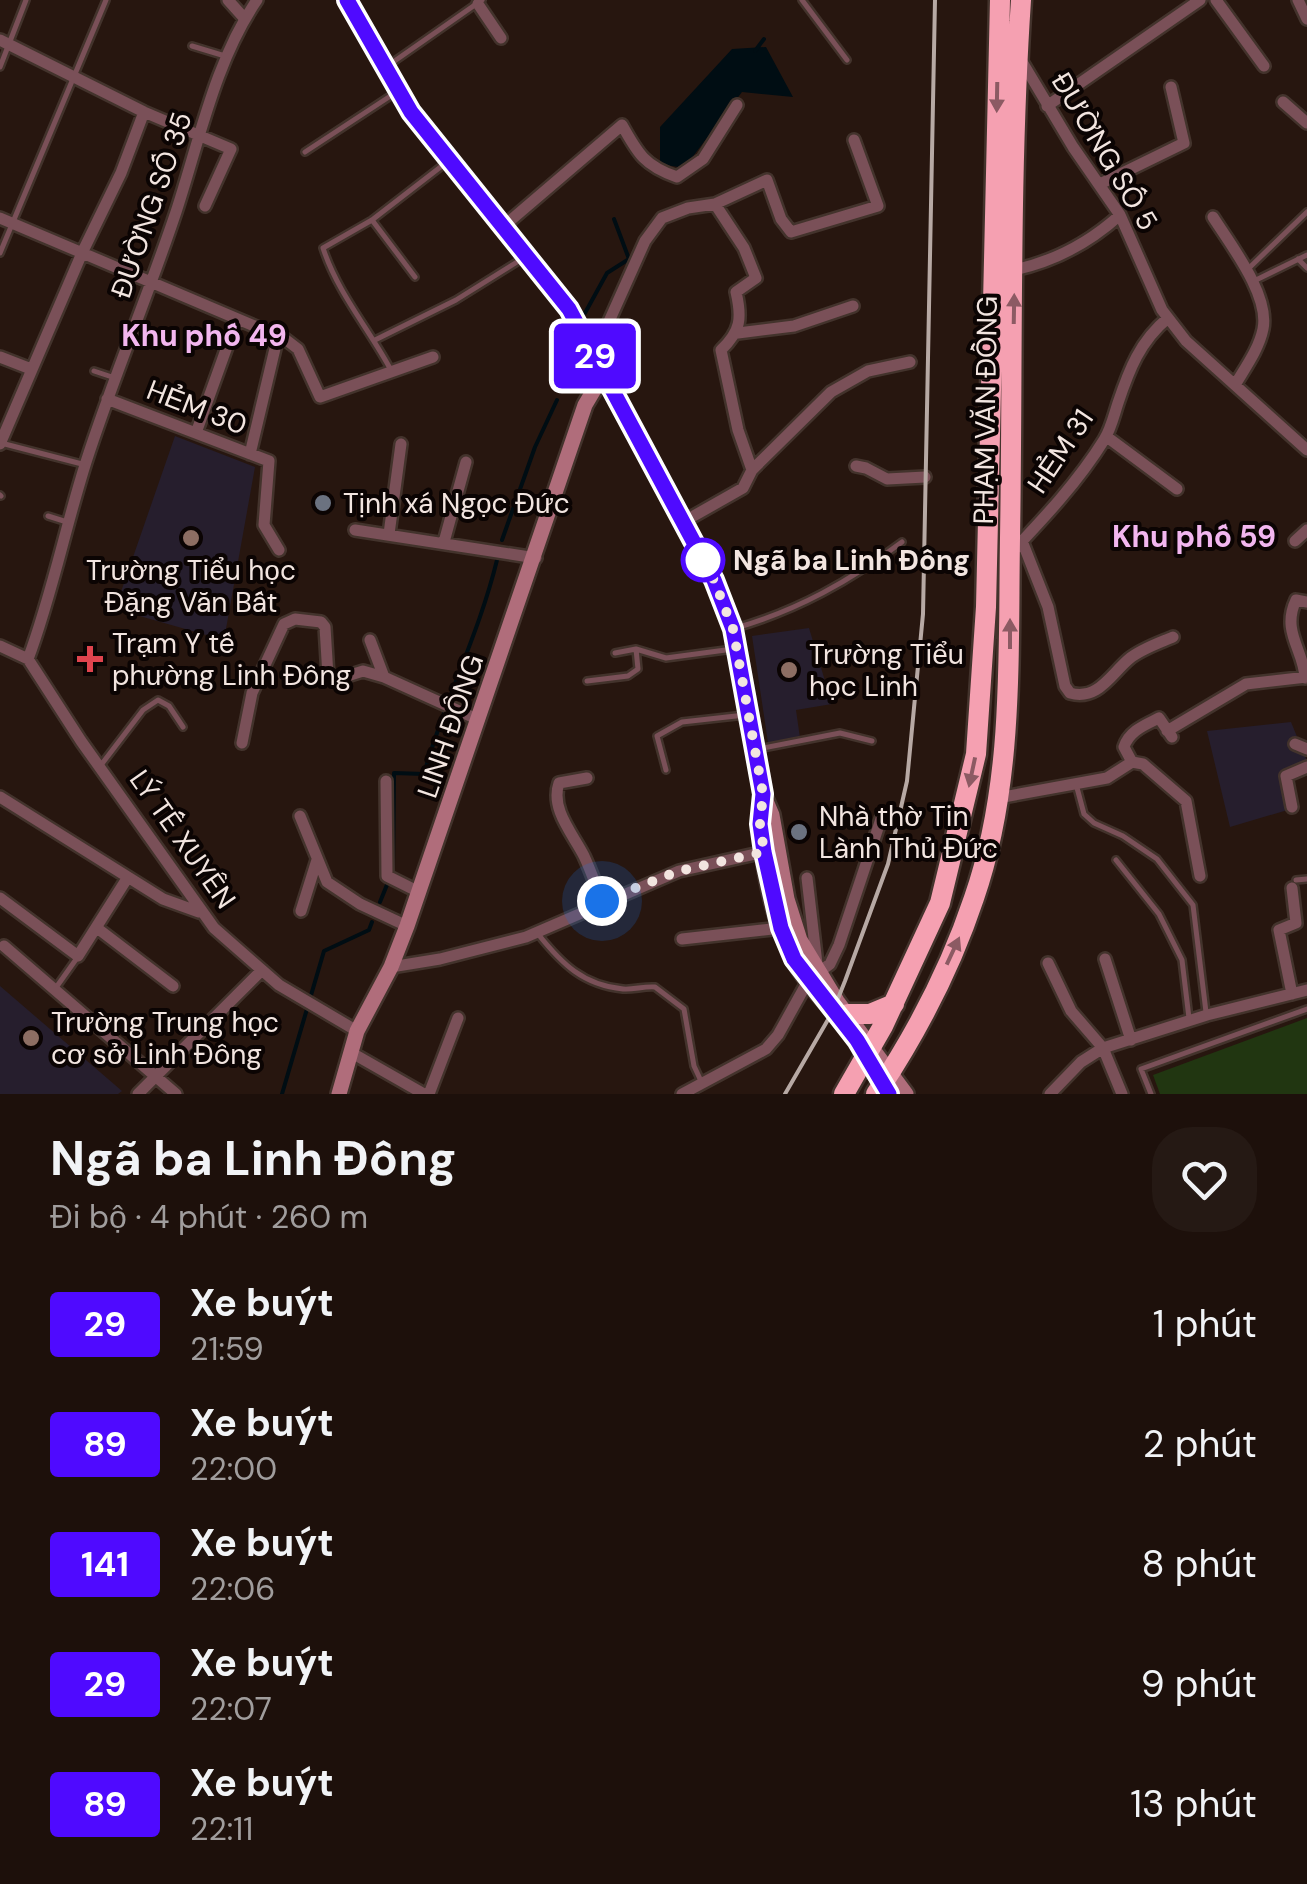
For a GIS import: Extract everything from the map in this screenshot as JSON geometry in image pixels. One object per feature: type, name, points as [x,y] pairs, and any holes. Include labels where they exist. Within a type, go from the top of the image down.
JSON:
[{"type":"highway","name":"PHẠM VĂN ĐỒNG","points":[[846,1090],[894,1004],[940,903],[976,754],[986,607],[1000,0]]},
{"type":"highway","name":"PHẠM VĂN ĐỒNG","points":[[884,1086],[924,1015],[976,895],[998,798],[1016,548],[1014,270],[1021,0]]},
{"type":"highway","points":[[848,1014],[870,1014],[894,1004]]},
{"type":"main road","points":[[347,0],[398,91],[449,161],[569,309],[714,580],[733,629],[763,794],[772,815],[787,899],[800,940],[813,977],[869,1051]]},
{"type":"main road","name":"LINH ĐÔNG","points":[[339,1094],[357,1031],[408,926],[586,405],[604,373]]},
{"type":"main road","points":[[763,794],[760,824],[764,852],[781,928],[794,959],[848,1014],[884,1086],[906,1094]]},
{"type":"street","points":[[228,0],[244,18]]},
{"type":"street","name":"ĐƯỜNG SỐ 35","points":[[28,659],[115,378],[152,284],[228,57],[244,18],[257,0]]},
{"type":"street","points":[[1047,106],[1200,0]]},
{"type":"street","points":[[1216,0],[1264,66]]},
{"type":"street","points":[[1298,0],[1307,20]]},
{"type":"street","points":[[480,2],[501,38]]},
{"type":"street","points":[[4,43],[144,112],[231,149],[205,206]]},
{"type":"street","name":"ĐƯỜNG SỐ 5","points":[[1018,54],[1047,106],[1120,215],[1162,310],[1186,341],[1307,450]]},
{"type":"street","points":[[1100,184],[1184,143],[1171,88]]},
{"type":"street","points":[[1283,102],[1307,124]]},
{"type":"street","points":[[504,226],[622,125],[636,151],[653,168],[677,177],[703,158],[737,105]]},
{"type":"street","points":[[0,444],[31,370],[46,354],[82,253],[121,173],[144,112]]},
{"type":"street","points":[[594,355],[645,241],[662,218],[688,208],[715,204],[767,180],[780,219],[791,232],[878,206],[854,140]]},
{"type":"street","points":[[715,204],[744,248],[756,278],[736,292],[741,312],[738,333],[721,350],[738,430],[752,470]]},
{"type":"street","points":[[1014,270],[1069,253],[1120,215]]},
{"type":"street","points":[[1212,216],[1250,276],[1264,321],[1235,385]]},
{"type":"street","points":[[0,218],[278,336],[298,350],[320,397],[434,357]]},
{"type":"street","points":[[738,333],[794,326],[853,306]]},
{"type":"street","name":"HẺM 31","points":[[1016,548],[1052,510],[1107,437],[1126,378],[1142,346],[1168,318]]},
{"type":"street","points":[[196,433],[237,319]]},
{"type":"street","points":[[250,454],[278,336]]},
{"type":"street","points":[[0,358],[31,370]]},
{"type":"street","points":[[682,522],[743,488],[752,470],[831,392],[868,371],[910,362]]},
{"type":"street","name":"HẺM 30","points":[[108,399],[269,461],[264,525],[280,550]]},
{"type":"street","points":[[1107,437],[1177,489]]},
{"type":"street","points":[[389,534],[401,444]]},
{"type":"street","points":[[444,542],[466,462]]},
{"type":"street","points":[[856,466],[887,479],[925,477]]},
{"type":"street","points":[[355,530],[536,558]]},
{"type":"street","points":[[1295,540],[1307,530]]},
{"type":"street","points":[[1016,548],[1048,607],[1065,686],[1070,693],[1084,695],[1106,685],[1130,658],[1173,637]]},
{"type":"street","points":[[1132,762],[1124,747],[1126,738],[1158,718],[1169,734],[1246,684],[1306,678],[1292,639],[1292,614],[1296,600],[1307,602]]},
{"type":"street","points":[[242,743],[252,693],[284,624],[295,619],[321,622],[325,627],[328,676],[338,680],[363,671],[384,677],[479,720]]},
{"type":"street","points":[[370,640],[384,677]]},
{"type":"street","points":[[0,646],[28,659]]},
{"type":"street","name":"LÝ TẾ XUYÊN","points":[[28,659],[201,912],[262,970],[357,1031]]},
{"type":"street","points":[[998,798],[1107,778],[1132,762],[1143,764],[1186,801],[1200,876]]},
{"type":"street","points":[[1292,807],[1286,776],[1307,768]]},
{"type":"street","points":[[588,778],[559,783],[556,791],[563,820],[584,856],[602,901]]},
{"type":"street","points":[[386,782],[391,878],[420,892]]},
{"type":"street","points":[[0,796],[163,898],[201,912]]},
{"type":"street","points":[[682,1094],[766,1049],[813,977],[830,964],[883,813]]},
{"type":"street","points":[[300,816],[327,882],[360,904],[408,926]]},
{"type":"street","points":[[391,967],[440,959],[536,932],[679,871],[764,852]]},
{"type":"street","points":[[301,911],[317,860]]},
{"type":"street","points":[[0,898],[78,956],[128,876]]},
{"type":"street","points":[[807,878],[813,977]]},
{"type":"street","points":[[1292,994],[1279,930],[1296,923],[1294,884]]},
{"type":"street","points":[[97,928],[173,986]]},
{"type":"street","points":[[682,939],[781,928]]},
{"type":"street","points":[[4,946],[176,1094]]},
{"type":"street","points":[[1105,959],[1131,1040]]},
{"type":"street","points":[[1048,962],[1072,1011],[1104,1048],[1122,1094]]},
{"type":"street","points":[[138,1094],[262,970]]},
{"type":"street","points":[[1050,1094],[1080,1062],[1104,1048],[1207,1015],[1307,990]]},
{"type":"street","points":[[352,1053],[427,1094],[458,1018]]},
{"type":"lane","points":[[0,67],[4,43],[26,0]]},
{"type":"lane","points":[[0,253],[106,0]]},
{"type":"lane","points":[[802,0],[847,60]]},
{"type":"lane","points":[[384,68],[480,2]]},
{"type":"lane","points":[[192,46],[228,57]]},
{"type":"lane","points":[[306,152],[398,91]]},
{"type":"lane","points":[[393,374],[333,278],[323,248],[372,220],[449,161]]},
{"type":"lane","points":[[1250,276],[1307,212]]},
{"type":"lane","points":[[372,220],[415,277]]},
{"type":"lane","points":[[1250,276],[1307,254]]},
{"type":"lane","points":[[375,340],[456,300],[528,255]]},
{"type":"lane","points":[[1298,259],[1307,268]]},
{"type":"lane","points":[[94,371],[115,378]]},
{"type":"lane","points":[[0,444],[85,465]]},
{"type":"lane","points":[[48,516],[70,523]]},
{"type":"lane","points":[[733,629],[769,618],[841,586],[902,542]]},
{"type":"lane","points":[[615,653],[636,649],[666,658],[736,648]]},
{"type":"lane","points":[[587,681],[628,676],[638,669],[636,649]]},
{"type":"lane","points":[[100,765],[143,710],[158,700],[169,706],[183,727]]},
{"type":"lane","points":[[666,770],[658,736],[682,722],[748,714]]},
{"type":"lane","points":[[755,750],[840,733],[872,740]]},
{"type":"lane","points":[[1076,783],[1084,814],[1157,859],[1193,906],[1207,1015]]},
{"type":"lane","points":[[1116,860],[1159,914],[1182,960],[1190,1021]]},
{"type":"lane","points":[[1294,884],[1307,879]]},
{"type":"lane","points":[[536,932],[563,964],[590,982],[628,990],[654,987],[681,1006],[694,1066],[702,1082]]},
{"type":"lane","points":[[55,989],[78,956]]},
{"type":"lane","points":[[1151,1094],[1141,1068],[1307,1009]]},
{"type":"shaded area","points":[[766,47],[793,97],[742,92],[691,159],[678,167],[660,164],[660,127],[732,49]]},
{"type":"shaded area","name":"Trường Tiểu học Đặng Văn Bất","points":[[175,436],[255,467],[224,640],[115,609]]},
{"type":"shaded area","name":"Trường Tiểu học Linh","points":[[809,628],[832,704],[796,710],[801,745],[769,749],[752,636]]},
{"type":"shaded area","points":[[1291,722],[1307,761],[1307,772],[1282,781],[1291,809],[1230,827],[1207,731]]},
{"type":"shaded area","name":"Trường Trung học cơ sở Linh Đông","points":[[0,986],[122,1091],[0,1094]]},
{"type":"green space","points":[[1307,1018],[1307,1094],[1160,1094],[1153,1075]]},
{"type":"waterway","points":[[755,51],[764,39]]},
{"type":"waterway","points":[[585,313],[607,273],[629,259],[614,219]]},
{"type":"waterway","points":[[502,540],[535,447],[557,400]]},
{"type":"waterway","points":[[380,902],[393,870],[394,773],[424,774],[497,560]]},
{"type":"waterway","points":[[282,1094],[324,951],[369,930],[372,922]]},
{"type":"railway","points":[[785,1094],[833,1011],[845,981],[888,864],[907,781],[923,614],[935,0]]},
{"type":"bus line","name":"29","points":[[347,0],[411,112],[569,309],[714,580],[733,629],[763,794],[760,824],[764,852],[781,928],[808,981],[857,1040],[889,1094]]},
{"type":"place","name":"Tịnh xá Ngọc Đức","points":[[323,503]]},
{"type":"place","name":"Trường Tiểu học Đặng Văn Bất","points":[[191,538]]},
{"type":"place","name":"Ngã ba Linh Đông","points":[[703,560]]},
{"type":"place","name":"Trạm Y tế phường Linh Đông","points":[[90,659]]},
{"type":"place","name":"Trường Tiểu học Linh","points":[[789,670]]},
{"type":"place","name":"Nhà thờ Tin Lành Thủ Đức","points":[[799,832]]},
{"type":"place","name":"Trường Trung học cơ sở Linh Đông","points":[[31,1038]]},
{"type":"district","name":"Khu phố 49","points":[[204,336]]},
{"type":"district","name":"Khu phố 59","points":[[1194,537]]},
{"type":"route","points":[[602,901],[679,871],[764,852],[760,824],[763,794],[733,629],[698,551],[703,560]]}]
